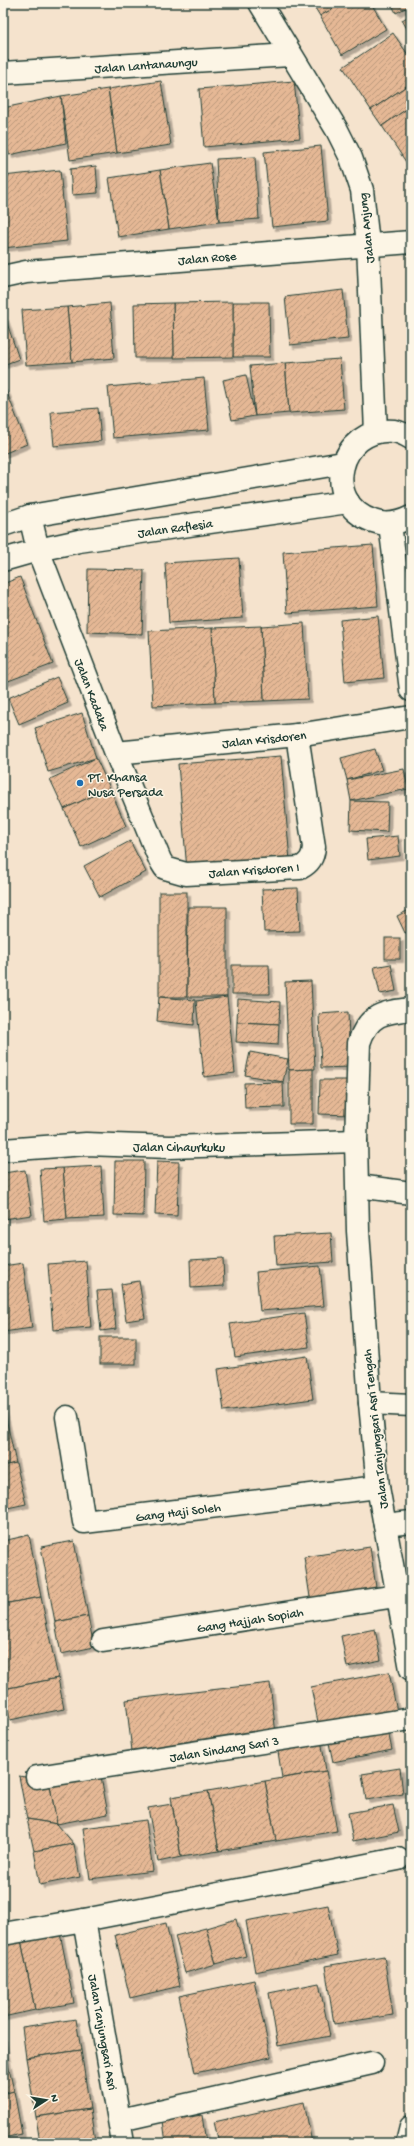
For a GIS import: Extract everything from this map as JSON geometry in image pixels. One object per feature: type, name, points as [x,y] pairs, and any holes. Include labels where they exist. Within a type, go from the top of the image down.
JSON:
[{"type":"street","name":"Jalan Anjung","points":[[260,3],[290,55],[338,130],[351,158],[362,190],[368,244],[376,432]]},
{"type":"street","name":"Jalan Lantanaungu","points":[[3,73],[290,55]]},
{"type":"street","name":"Jalan Rose","points":[[3,276],[26,272],[368,244],[411,242]]},
{"type":"street","points":[[411,438],[395,431],[376,432],[361,439],[350,449],[343,463],[341,477],[342,490],[348,502],[356,512],[366,519],[390,524],[411,517]]},
{"type":"street","points":[[3,525],[30,516],[343,463]]},
{"type":"street","name":"Jalan Raflesia","points":[[3,560],[38,550],[79,541],[348,502]]},
{"type":"street","name":"Jalan Kadaka","points":[[30,516],[38,550],[116,753],[160,860],[165,868]]},
{"type":"street","points":[[390,524],[411,690]]},
{"type":"street","name":"Jalan Krisdoren","points":[[116,753],[297,735],[411,717]]},
{"type":"street","name":"Jalan Krisdoren I","points":[[165,868],[186,874],[300,868],[308,864],[313,857],[314,846],[297,735]]},
{"type":"street","name":"Jalan Tanjungsari Asri Tengah","points":[[411,1009],[392,1011],[368,1021],[363,1030],[359,1043],[356,1141],[359,1238],[370,1403],[378,1487],[396,1596],[411,1669]]},
{"type":"street","name":"Jalan Cihaurkuku","points":[[3,1150],[86,1144],[170,1147],[356,1141]]},
{"type":"street","points":[[358,1186],[411,1193]]},
{"type":"street","points":[[370,1403],[411,1405]]},
{"type":"street","name":"Gang Haji Soleh","points":[[67,1417],[84,1522],[378,1487]]},
{"type":"street","points":[[385,1524],[411,1522]]},
{"type":"street","name":"Gang Hajjah Sopiah","points":[[102,1641],[396,1596]]},
{"type":"street","name":"Jalan Sindang Sari 3","points":[[37,1777],[411,1719]]},
{"type":"street","points":[[3,1934],[84,1920],[398,1859]]},
{"type":"street","name":"Jalan Tanjungsari Asri","points":[[84,1920],[123,2143]]},
{"type":"street","points":[[120,2120],[372,2063]]},
{"type":"street","points":[[408,2143],[411,2127]]},
{"type":"building","points":[[312,3],[343,3],[320,16]]},
{"type":"building","points":[[343,3],[371,3],[386,29],[342,55],[320,16]]},
{"type":"building","points":[[391,3],[411,3],[411,5],[396,13]]},
{"type":"building","points":[[411,15],[411,36],[402,20]]},
{"type":"building","points":[[393,33],[411,59],[411,83],[371,110],[343,67]]},
{"type":"building","points":[[161,81],[171,145],[117,153],[108,89]]},
{"type":"building","points":[[294,81],[300,138],[204,147],[199,89]]},
{"type":"building","points":[[411,83],[411,106],[382,126],[371,110]]},
{"type":"building","points":[[108,89],[117,153],[70,160],[61,96]]},
{"type":"building","points":[[61,96],[66,143],[9,155],[3,129],[3,108]]},
{"type":"building","points":[[411,106],[411,159],[406,162],[382,126]]},
{"type":"building","points":[[321,146],[328,221],[272,227],[264,152]]},
{"type":"building","points":[[255,157],[259,219],[219,222],[216,159]]},
{"type":"building","points":[[411,159],[411,169],[406,162]]},
{"type":"building","points":[[210,163],[219,222],[169,229],[160,170]]},
{"type":"building","points":[[96,166],[98,193],[72,195],[70,169]]},
{"type":"building","points":[[60,170],[67,241],[3,248],[3,176]]},
{"type":"building","points":[[160,170],[169,229],[118,237],[109,178]]},
{"type":"building","points":[[343,290],[348,339],[290,345],[285,297]]},
{"type":"building","points":[[408,292],[411,292],[411,314]]},
{"type":"building","points":[[233,302],[269,302],[270,357],[233,357]]},
{"type":"building","points":[[233,302],[233,357],[174,358],[173,303]]},
{"type":"building","points":[[110,303],[114,358],[72,362],[67,307]]},
{"type":"building","points":[[173,303],[174,358],[135,358],[134,304]]},
{"type":"building","points":[[67,307],[72,362],[26,365],[22,310]]},
{"type":"building","points":[[3,317],[5,317],[19,359],[3,365]]},
{"type":"building","points":[[340,359],[344,409],[289,413],[285,363]]},
{"type":"building","points":[[285,363],[289,413],[255,416],[250,366]]},
{"type":"building","points":[[246,375],[255,416],[232,420],[223,380]]},
{"type":"building","points":[[204,378],[209,430],[113,438],[108,387]]},
{"type":"building","points":[[6,390],[27,444],[3,454],[3,391]]},
{"type":"building","points":[[98,408],[101,441],[54,446],[51,412]]},
{"type":"building","points":[[373,545],[378,606],[287,613],[283,552]]},
{"type":"building","points":[[239,558],[243,618],[169,623],[165,563]]},
{"type":"building","points":[[88,569],[144,570],[142,634],[87,632]]},
{"type":"building","points":[[20,577],[53,664],[3,683],[3,584]]},
{"type":"building","points":[[378,616],[384,678],[345,682],[340,620]]},
{"type":"building","points":[[304,623],[308,699],[264,701],[261,626]]},
{"type":"building","points":[[261,626],[264,701],[215,703],[212,628]]},
{"type":"building","points":[[212,628],[215,703],[153,706],[149,631]]},
{"type":"building","points":[[57,677],[68,703],[19,724],[8,698]]},
{"type":"building","points":[[82,713],[96,758],[48,772],[35,728]]},
{"type":"building","points":[[375,749],[382,770],[347,780],[341,758]]},
{"type":"building","points":[[281,756],[290,861],[187,870],[178,764]]},
{"type":"building","name":"PT. Khansa Nusa Persada","points":[[96,758],[110,788],[64,809],[50,779]]},
{"type":"building","points":[[404,769],[408,789],[351,801],[347,780]]},
{"type":"building","points":[[110,788],[126,826],[81,847],[64,809]]},
{"type":"building","points":[[351,801],[388,802],[387,832],[350,830]]},
{"type":"building","points":[[398,836],[400,856],[368,860],[366,839]]},
{"type":"building","points":[[130,841],[146,872],[100,897],[84,866]]},
{"type":"building","points":[[298,888],[300,931],[264,932],[262,889]]},
{"type":"building","points":[[159,892],[187,892],[187,997],[159,997]]},
{"type":"building","points":[[188,907],[227,907],[227,997],[187,997]]},
{"type":"building","points":[[411,909],[411,931],[405,933],[397,916]]},
{"type":"building","points":[[385,938],[400,938],[400,959],[385,959]]},
{"type":"building","points":[[391,964],[396,991],[380,994],[374,967]]},
{"type":"building","points":[[232,965],[269,965],[270,994],[232,994]]},
{"type":"building","points":[[311,981],[315,1069],[289,1070],[285,982]]},
{"type":"building","points":[[159,997],[195,1000],[194,1025],[157,1021]]},
{"type":"building","points":[[227,997],[235,1073],[204,1077],[196,1001]]},
{"type":"building","points":[[238,999],[280,1002],[279,1024],[237,1022]]},
{"type":"building","points":[[348,1012],[350,1067],[321,1068],[319,1014]]},
{"type":"building","points":[[237,1022],[279,1024],[278,1045],[236,1042]]},
{"type":"building","points":[[250,1052],[288,1059],[283,1082],[245,1075]]},
{"type":"building","points":[[313,1069],[313,1124],[289,1124],[289,1070]]},
{"type":"building","points":[[320,1080],[352,1080],[352,1115],[319,1114]]},
{"type":"building","points":[[283,1082],[284,1107],[245,1108],[244,1083]]},
{"type":"building","points":[[115,1161],[144,1161],[143,1216],[114,1215]]},
{"type":"building","points":[[157,1161],[179,1162],[177,1216],[155,1215]]},
{"type":"building","points":[[101,1166],[104,1217],[67,1219],[63,1168]]},
{"type":"building","points":[[63,1168],[67,1219],[44,1221],[40,1169]]},
{"type":"building","points":[[25,1170],[32,1215],[3,1219],[3,1173]]},
{"type":"building","points":[[331,1233],[333,1262],[276,1266],[274,1236]]},
{"type":"building","points":[[223,1258],[224,1286],[191,1288],[190,1260]]},
{"type":"building","points":[[86,1261],[91,1327],[53,1330],[48,1264]]},
{"type":"building","points":[[23,1263],[32,1328],[3,1332],[3,1266]]},
{"type":"building","points":[[320,1266],[324,1306],[260,1311],[256,1272]]},
{"type":"building","points":[[139,1281],[145,1318],[126,1321],[121,1284]]},
{"type":"building","points":[[112,1290],[116,1329],[101,1331],[97,1291]]},
{"type":"building","points":[[304,1313],[309,1347],[235,1357],[230,1324]]},
{"type":"building","points":[[100,1337],[136,1337],[136,1364],[100,1364]]},
{"type":"building","points":[[307,1356],[313,1399],[224,1411],[218,1369]]},
{"type":"building","points":[[4,1409],[16,1463],[3,1466],[3,1410]]},
{"type":"building","points":[[16,1463],[26,1504],[3,1509],[3,1466]]},
{"type":"building","points":[[29,1535],[41,1597],[3,1604],[3,1541]]},
{"type":"building","points":[[74,1541],[88,1616],[55,1622],[41,1547]]},
{"type":"building","points":[[370,1547],[377,1594],[311,1604],[304,1557]]},
{"type":"building","points":[[41,1597],[58,1678],[4,1689],[3,1604]]},
{"type":"building","points":[[88,1616],[94,1647],[61,1654],[55,1622]]},
{"type":"building","points":[[375,1629],[381,1660],[347,1667],[341,1636]]},
{"type":"building","points":[[389,1672],[397,1712],[319,1727],[311,1687]]},
{"type":"building","points":[[58,1678],[64,1709],[10,1720],[4,1689]]},
{"type":"building","points":[[270,1683],[276,1734],[132,1751],[126,1700]]},
{"type":"building","points":[[388,1731],[392,1750],[333,1762],[329,1743]]},
{"type":"building","points":[[321,1739],[326,1771],[282,1778],[277,1745]]},
{"type":"building","points":[[400,1768],[403,1794],[366,1800],[362,1774]]},
{"type":"building","points":[[100,1771],[108,1814],[57,1824],[49,1781]]},
{"type":"building","points":[[326,1771],[337,1831],[276,1841],[265,1781]]},
{"type":"building","points":[[19,1776],[49,1781],[57,1824],[27,1819]]},
{"type":"building","points":[[265,1781],[276,1841],[219,1851],[208,1791]]},
{"type":"building","points":[[208,1791],[219,1851],[181,1857],[171,1797]]},
{"type":"building","points":[[172,1804],[181,1857],[158,1862],[148,1808]]},
{"type":"building","points":[[393,1805],[399,1832],[353,1841],[348,1813]]},
{"type":"building","points":[[27,1819],[57,1824],[74,1844],[34,1851]]},
{"type":"building","points":[[146,1820],[153,1871],[90,1879],[83,1828]]},
{"type":"building","points":[[74,1844],[80,1877],[40,1885],[34,1851]]},
{"type":"building","points":[[328,1905],[338,1955],[255,1972],[246,1921]]},
{"type":"building","points":[[236,1919],[246,1956],[216,1964],[206,1928]]},
{"type":"building","points":[[166,1923],[180,1986],[130,1998],[115,1935]]},
{"type":"building","points":[[206,1928],[216,1964],[185,1973],[175,1936]]},
{"type":"building","points":[[60,1933],[74,2003],[35,2010],[21,1940]]},
{"type":"building","points":[[21,1940],[35,2010],[3,2017],[3,1944]]},
{"type":"building","points":[[384,1956],[393,2015],[334,2024],[325,1966]]},
{"type":"building","points":[[254,1980],[271,2057],[195,2073],[179,1996]]},
{"type":"building","points":[[319,1983],[330,2036],[278,2046],[269,1993]]},
{"type":"building","points":[[76,2019],[81,2050],[26,2058],[22,2027]]},
{"type":"building","points":[[3,2037],[8,2064],[3,2065]]},
{"type":"building","points":[[81,2050],[90,2109],[36,2117],[26,2058]]},
{"type":"building","points":[[8,2064],[14,2091],[3,2094],[3,2065]]},
{"type":"building","points":[[14,2091],[22,2134],[3,2138],[3,2094]]},
{"type":"building","points":[[304,2102],[312,2143],[219,2143],[214,2122]]},
{"type":"building","points":[[90,2109],[95,2141],[40,2143],[36,2117]]},
{"type":"building","points":[[202,2115],[206,2143],[166,2143],[163,2121]]},
{"type":"place","name":"PT. Khansa Nusa Persada","points":[[80,783]]}]
